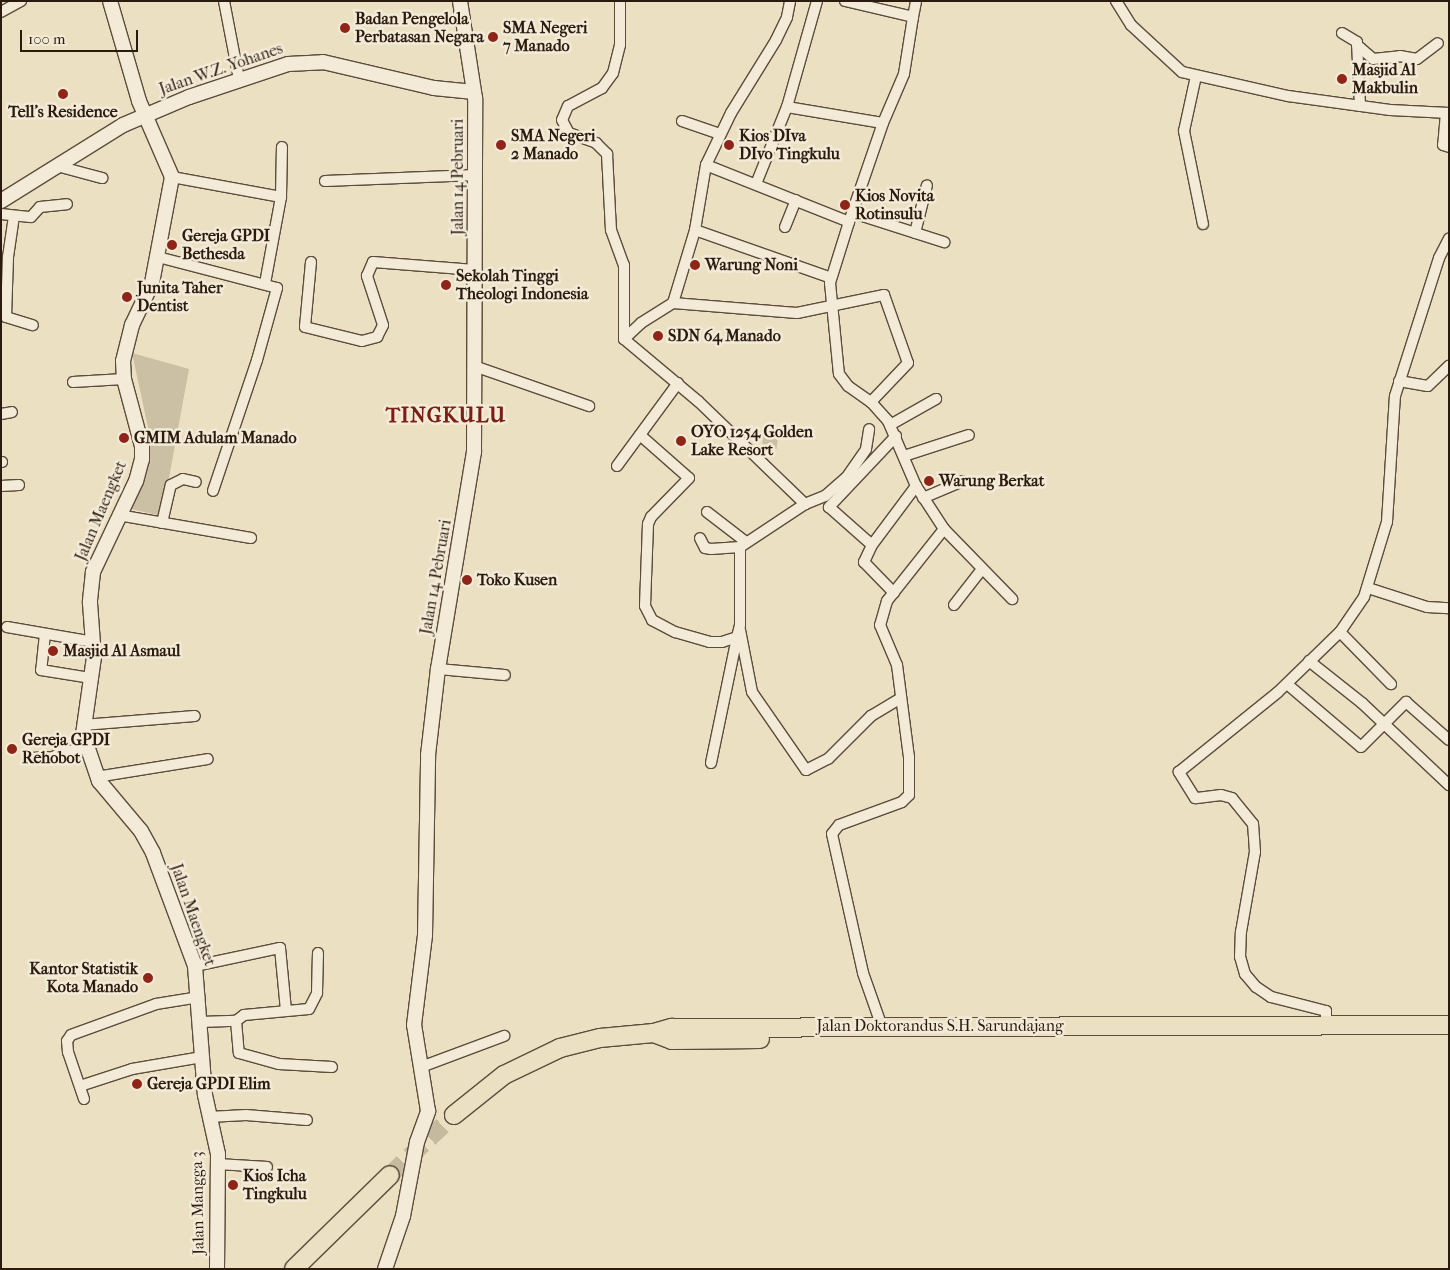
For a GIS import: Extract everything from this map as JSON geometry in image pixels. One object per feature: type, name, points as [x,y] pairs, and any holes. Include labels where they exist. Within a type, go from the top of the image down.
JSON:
[{"type":"highway","name":"Jalan Doktorandus S.H. Sarundajang","points":[[454,1115],[504,1075],[560,1048],[600,1038],[654,1033],[672,1028],[1449,1025]]},
{"type":"highway","points":[[654,1033],[672,1040],[1162,1034],[1449,1036]]},
{"type":"highway","points":[[294,1269],[313,1248],[390,1175]]},
{"type":"highway","points":[[287,1269],[313,1248]]},
{"type":"street","points":[[1,12],[22,1]]},
{"type":"street","points":[[110,1],[144,116],[172,178],[281,197]]},
{"type":"street","points":[[224,1],[239,79]]},
{"type":"street","name":"Jalan 14 Pebruari","points":[[386,1269],[406,1207],[414,1158],[428,1106],[414,1014],[425,935],[428,756],[438,669],[465,516],[474,452],[476,175],[474,92],[460,1]]},
{"type":"street","points":[[620,1],[620,45],[613,73],[602,88],[568,106],[562,120],[568,133],[596,143],[607,154],[611,230],[624,265],[624,339]]},
{"type":"street","points":[[673,303],[694,230],[706,166],[720,134],[776,40],[787,17],[790,1]]},
{"type":"street","points":[[756,184],[787,107],[817,1],[811,1]]},
{"type":"street","points":[[916,1],[904,74],[882,123],[831,278],[831,307],[841,378],[871,402],[890,425],[916,486],[944,529],[1012,599]]},
{"type":"street","points":[[847,2],[913,17]]},
{"type":"street","points":[[1117,2],[1131,26],[1177,69],[1196,76],[1288,96],[1360,106],[1448,114],[1443,145],[1449,147]]},
{"type":"street","points":[[1342,33],[1355,40],[1357,45],[1360,106]]},
{"type":"street","points":[[1357,45],[1373,59],[1400,56],[1417,60],[1438,43]]},
{"type":"street","name":"Jalan W.Z. Yohanes","points":[[1,201],[96,140],[144,116],[239,79],[288,64],[318,61],[434,88],[474,92]]},
{"type":"street","points":[[1196,76],[1184,132],[1203,224]]},
{"type":"street","points":[[787,107],[882,123]]},
{"type":"street","points":[[682,121],[720,134]]},
{"type":"street","points":[[265,283],[281,197],[282,147]]},
{"type":"street","points":[[57,166],[102,178]]},
{"type":"street","points":[[706,166],[801,202],[944,242]]},
{"type":"street","points":[[325,181],[476,175]]},
{"type":"street","name":"Jalan Maengket","points":[[172,178],[150,290],[129,333],[123,361],[124,379],[142,451],[136,481],[118,515],[93,572],[90,596],[94,642],[84,725],[86,748],[96,777],[146,838],[195,966],[199,997],[202,1057],[209,1117],[215,1144]]},
{"type":"street","points":[[915,233],[927,185]]},
{"type":"street","points":[[785,227],[801,202]]},
{"type":"street","points":[[1,214],[31,217],[40,206],[67,204]]},
{"type":"street","points":[[14,216],[8,257],[4,316],[33,325]]},
{"type":"street","points":[[694,230],[831,278]]},
{"type":"street","points":[[1326,1024],[1326,1011],[1271,997],[1256,987],[1245,974],[1240,957],[1241,932],[1255,852],[1253,824],[1232,798],[1220,795],[1195,798],[1180,776],[1184,766],[1247,719],[1287,684],[1340,632],[1358,609],[1368,588],[1387,522],[1392,413],[1404,383],[1439,258],[1449,238]]},
{"type":"street","points":[[158,257],[265,283],[277,290],[257,360],[213,491]]},
{"type":"street","points":[[311,262],[306,327],[362,341],[377,337],[383,324],[367,276],[373,262],[475,270]]},
{"type":"street","points":[[624,339],[641,323],[673,303],[781,311],[831,307],[886,296],[908,363],[871,402]]},
{"type":"street","points":[[624,339],[678,383],[805,504]]},
{"type":"street","points":[[474,366],[589,406]]},
{"type":"street","points":[[1404,383],[1428,386],[1449,366]]},
{"type":"street","points":[[73,382],[124,379]]},
{"type":"street","points":[[617,466],[678,383]]},
{"type":"street","points":[[890,425],[936,399]]},
{"type":"street","points":[[700,538],[706,548],[711,550],[743,545],[805,504],[825,496],[846,478],[866,449],[868,429]]},
{"type":"street","points":[[640,435],[689,478],[649,520],[646,611],[658,624],[691,637],[716,643],[738,633]]},
{"type":"street","points":[[904,456],[969,435]]},
{"type":"street","points":[[872,545],[829,505],[896,436]]},
{"type":"street","points":[[162,523],[171,485],[183,479],[196,482]]},
{"type":"street","points":[[923,498],[963,481]]},
{"type":"street","points":[[1,486],[19,485]]},
{"type":"street","points":[[894,593],[864,562],[872,545],[916,486]]},
{"type":"street","points":[[707,512],[743,545]]},
{"type":"street","points":[[118,515],[250,538]]},
{"type":"street","points":[[882,1026],[863,973],[832,834],[839,825],[908,797],[911,773],[896,662],[880,628],[883,609],[944,529]]},
{"type":"street","points":[[712,762],[738,633],[743,545]]},
{"type":"street","points":[[954,605],[982,569]]},
{"type":"street","points":[[1368,588],[1427,607],[1449,608]]},
{"type":"street","points":[[7,626],[94,642]]},
{"type":"street","points":[[1340,632],[1392,684]]},
{"type":"street","points":[[738,633],[752,692],[806,770],[828,759],[871,716],[901,698]]},
{"type":"street","points":[[45,634],[41,670],[91,678]]},
{"type":"street","points":[[1310,661],[1384,724],[1449,785]]},
{"type":"street","points":[[438,669],[505,675]]},
{"type":"street","points":[[1287,684],[1357,746],[1365,745],[1406,702],[1449,740]]},
{"type":"street","points":[[84,725],[195,716]]},
{"type":"street","points":[[30,758],[53,757],[62,752],[86,748]]},
{"type":"street","points":[[96,777],[208,759]]},
{"type":"street","points":[[195,966],[280,948],[286,1010]]},
{"type":"street","points":[[200,1022],[236,1021],[244,1015],[312,1006],[318,986],[318,953]]},
{"type":"street","points":[[84,1099],[68,1052],[67,1041],[71,1035],[156,1004],[199,997]]},
{"type":"street","points":[[236,1021],[239,1053],[279,1064],[332,1066]]},
{"type":"street","points":[[421,1067],[504,1036]]},
{"type":"street","points":[[80,1086],[132,1069],[202,1057]]},
{"type":"street","points":[[209,1117],[246,1115],[307,1120]]},
{"type":"street","name":"Jalan Mangga 3","points":[[215,1144],[218,1164],[217,1269]]},
{"type":"street","name":"Jalan Mangga 3","points":[[208,1269],[211,1154],[215,1144]]},
{"type":"street","points":[[218,1164],[267,1167]]},
{"type":"shaded area","points":[[132,353],[189,369],[162,516],[131,509],[147,472],[151,441]]},
{"type":"shaded area","points":[[764,430],[779,432],[776,449],[762,447]]},
{"type":"tunnel","points":[[390,1175],[454,1115]]},
{"type":"place","name":"Badan Pengelola Perbatasan Negara","points":[[345,28]]},
{"type":"place","name":"SMA Negeri 7 Manado","points":[[493,37]]},
{"type":"place","name":"Masjid Al Makbulin","points":[[1342,79]]},
{"type":"place","name":"Tell's Residence","points":[[63,94]]},
{"type":"place","name":"SMA Negeri 2 Manado","points":[[501,145]]},
{"type":"place","name":"Kios DIva DIvo Tingkulu","points":[[729,145]]},
{"type":"place","name":"Kios Novita Rotinsulu","points":[[845,205]]},
{"type":"place","name":"Gereja GPDI Bethesda","points":[[172,245]]},
{"type":"place","name":"Warung Noni","points":[[695,265]]},
{"type":"place","name":"Sekolah Tinggi Theologi Indonesia","points":[[446,285]]},
{"type":"place","name":"Junita Taher Dentist","points":[[127,297]]},
{"type":"place","name":"SDN 64 Manado","points":[[658,336]]},
{"type":"place","name":"GMIM Adulam Manado","points":[[124,438]]},
{"type":"place","name":"OYO 1254 Golden Lake Resort","points":[[681,441]]},
{"type":"place","name":"Warung Berkat","points":[[929,481]]},
{"type":"place","name":"Toko Kusen","points":[[467,580]]},
{"type":"place","name":"Masjid Al Asmaul","points":[[53,651]]},
{"type":"place","name":"Gereja GPDI Rehobot","points":[[12,749]]},
{"type":"place","name":"Kantor Statistik Kota Manado","points":[[148,978]]},
{"type":"place","name":"Gereja GPDI Elim","points":[[137,1084]]},
{"type":"place","name":"Kios Icha Tingkulu","points":[[233,1185]]},
{"type":"district","name":"TINGKULU","points":[[446,415]]}]
